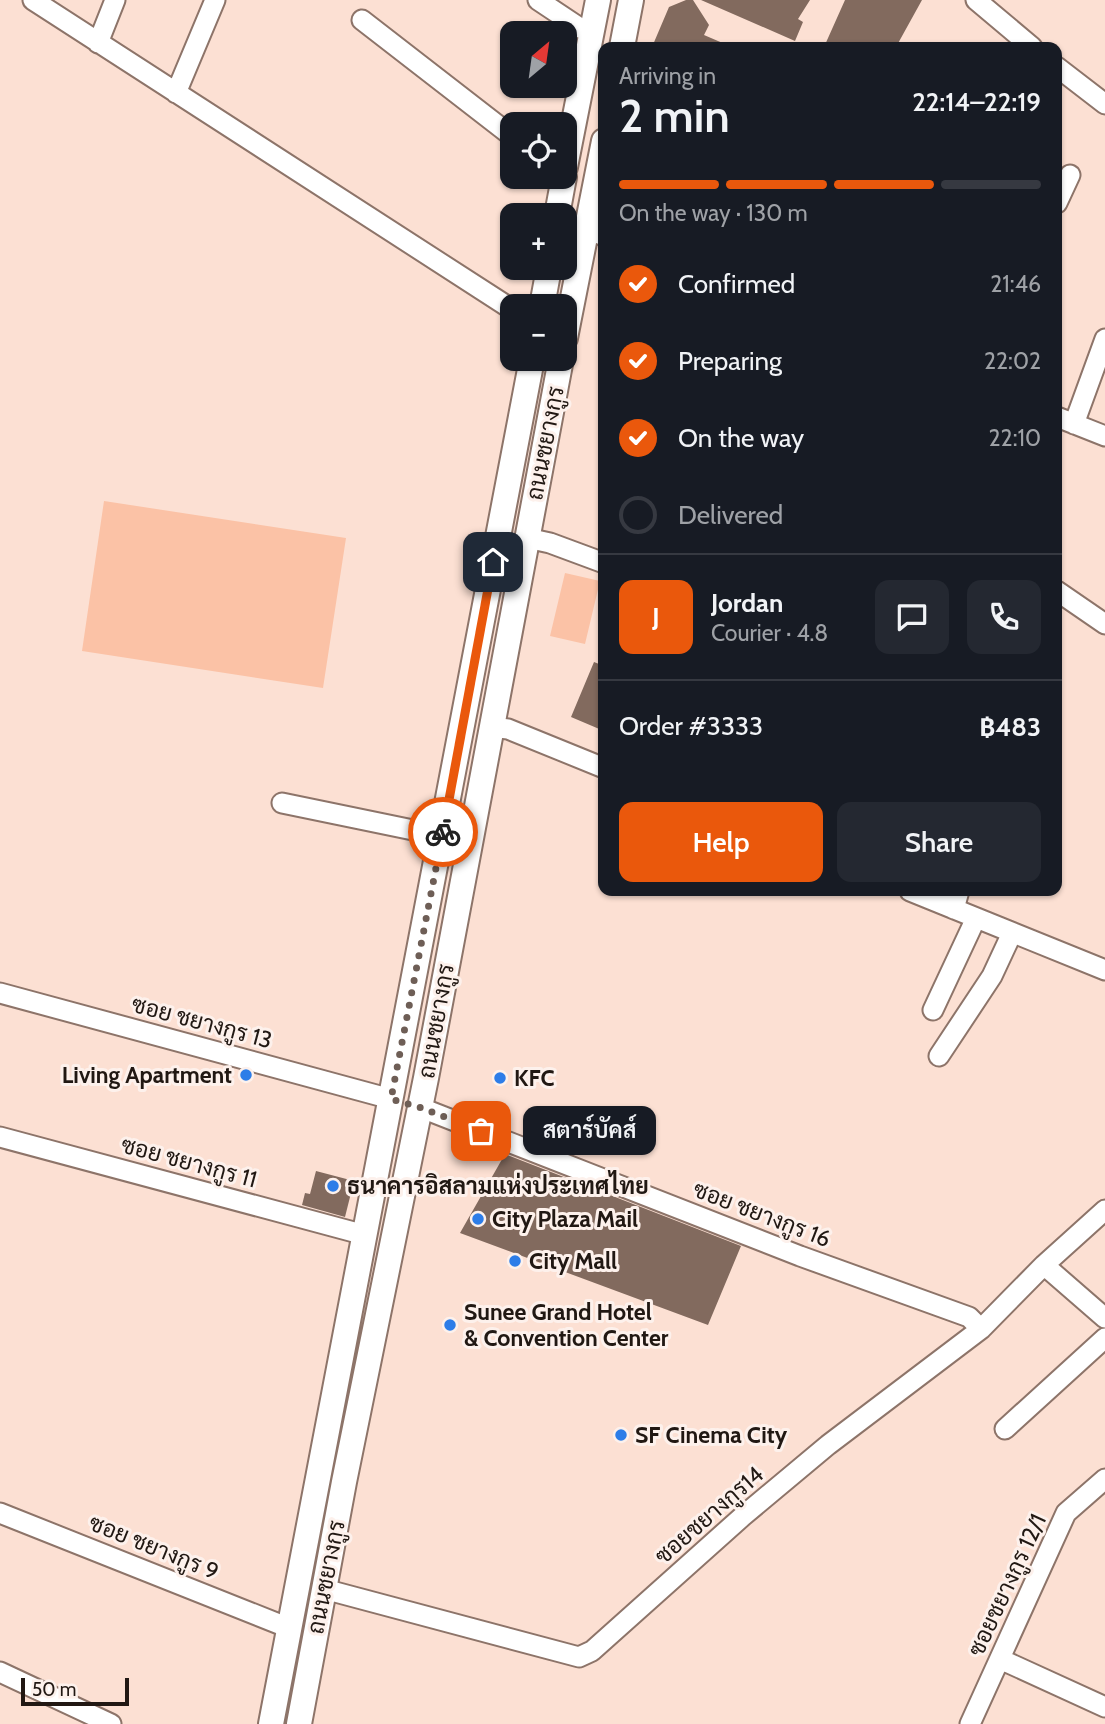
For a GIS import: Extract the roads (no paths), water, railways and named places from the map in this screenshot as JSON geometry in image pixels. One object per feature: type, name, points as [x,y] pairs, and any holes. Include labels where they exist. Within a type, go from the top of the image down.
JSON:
[{"type":"main road","points":[[576,112],[598,0]]},
{"type":"main road","points":[[623,42],[631,0]]},
{"type":"main road","points":[[577,296],[595,232],[598,202]]},
{"type":"main road","name":"ถนนชยางกูร","points":[[271,1724],[530,371]]},
{"type":"main road","name":"ถนนชยางกูร","points":[[299,1724],[559,371]]},
{"type":"main road","points":[[512,464],[540,469]]},
{"type":"main road","points":[[391,1099],[419,1107]]},
{"type":"street","points":[[33,0],[500,302]]},
{"type":"street","points":[[98,43],[115,0]]},
{"type":"street","points":[[176,93],[215,0]]},
{"type":"street","points":[[538,0],[580,28],[592,31]]},
{"type":"street","points":[[976,0],[1026,42]]},
{"type":"street","points":[[362,20],[500,127]]},
{"type":"street","points":[[1062,71],[1105,104]]},
{"type":"street","points":[[1062,192],[1070,175]]},
{"type":"street","points":[[1105,339],[1065,420],[1105,436]]},
{"type":"street","points":[[527,538],[550,543],[598,561]]},
{"type":"street","points":[[1062,594],[1105,624]]},
{"type":"street","points":[[491,727],[508,729],[598,766]]},
{"type":"street","points":[[282,803],[442,836]]},
{"type":"street","points":[[936,896],[957,900],[976,918],[1105,970]]},
{"type":"street","points":[[933,1010],[976,918]]},
{"type":"street","points":[[939,1056],[992,976],[1012,933]]},
{"type":"street","name":"ซอย ชยางกูร 13","points":[[0,993],[391,1099]]},
{"type":"street","name":"ซอย ชยางกูร 16","points":[[419,1107],[800,1256],[968,1317],[981,1329]]},
{"type":"street","name":"ซอย ชยางกูร 11","points":[[0,1137],[365,1235]]},
{"type":"street","name":"ซอยชยางกูร14","points":[[324,1588],[579,1657],[592,1651],[743,1516],[828,1446],[981,1329],[1044,1265],[1105,1210]]},
{"type":"street","points":[[1044,1265],[1105,1318]]},
{"type":"street","points":[[1005,1429],[1105,1338]]},
{"type":"street","name":"ซอยชยางกูร 12/1","points":[[970,1724],[1066,1513],[1105,1479]]},
{"type":"street","name":"ซอย ชยางกูร 9","points":[[0,1513],[289,1628]]},
{"type":"street","points":[[1000,1659],[1105,1707]]},
{"type":"street","points":[[0,1672],[111,1724]]},
{"type":"place","name":"Living Apartment","points":[[246,1075]]},
{"type":"place","name":"KFC","points":[[500,1078]]},
{"type":"place","name":"สตาร์บัคส์","points":[[481,1131]]},
{"type":"place","name":"ธนาคารอิสลามแห่งประเทศไทย","points":[[333,1186]]},
{"type":"place","name":"City Plaza Mail","points":[[478,1219]]},
{"type":"place","name":"City Mall","points":[[515,1261]]},
{"type":"place","name":"Sunee Grand Hotel & Convention Center","points":[[450,1325]]},
{"type":"place","name":"SF Cinema City","points":[[621,1435]]}]
